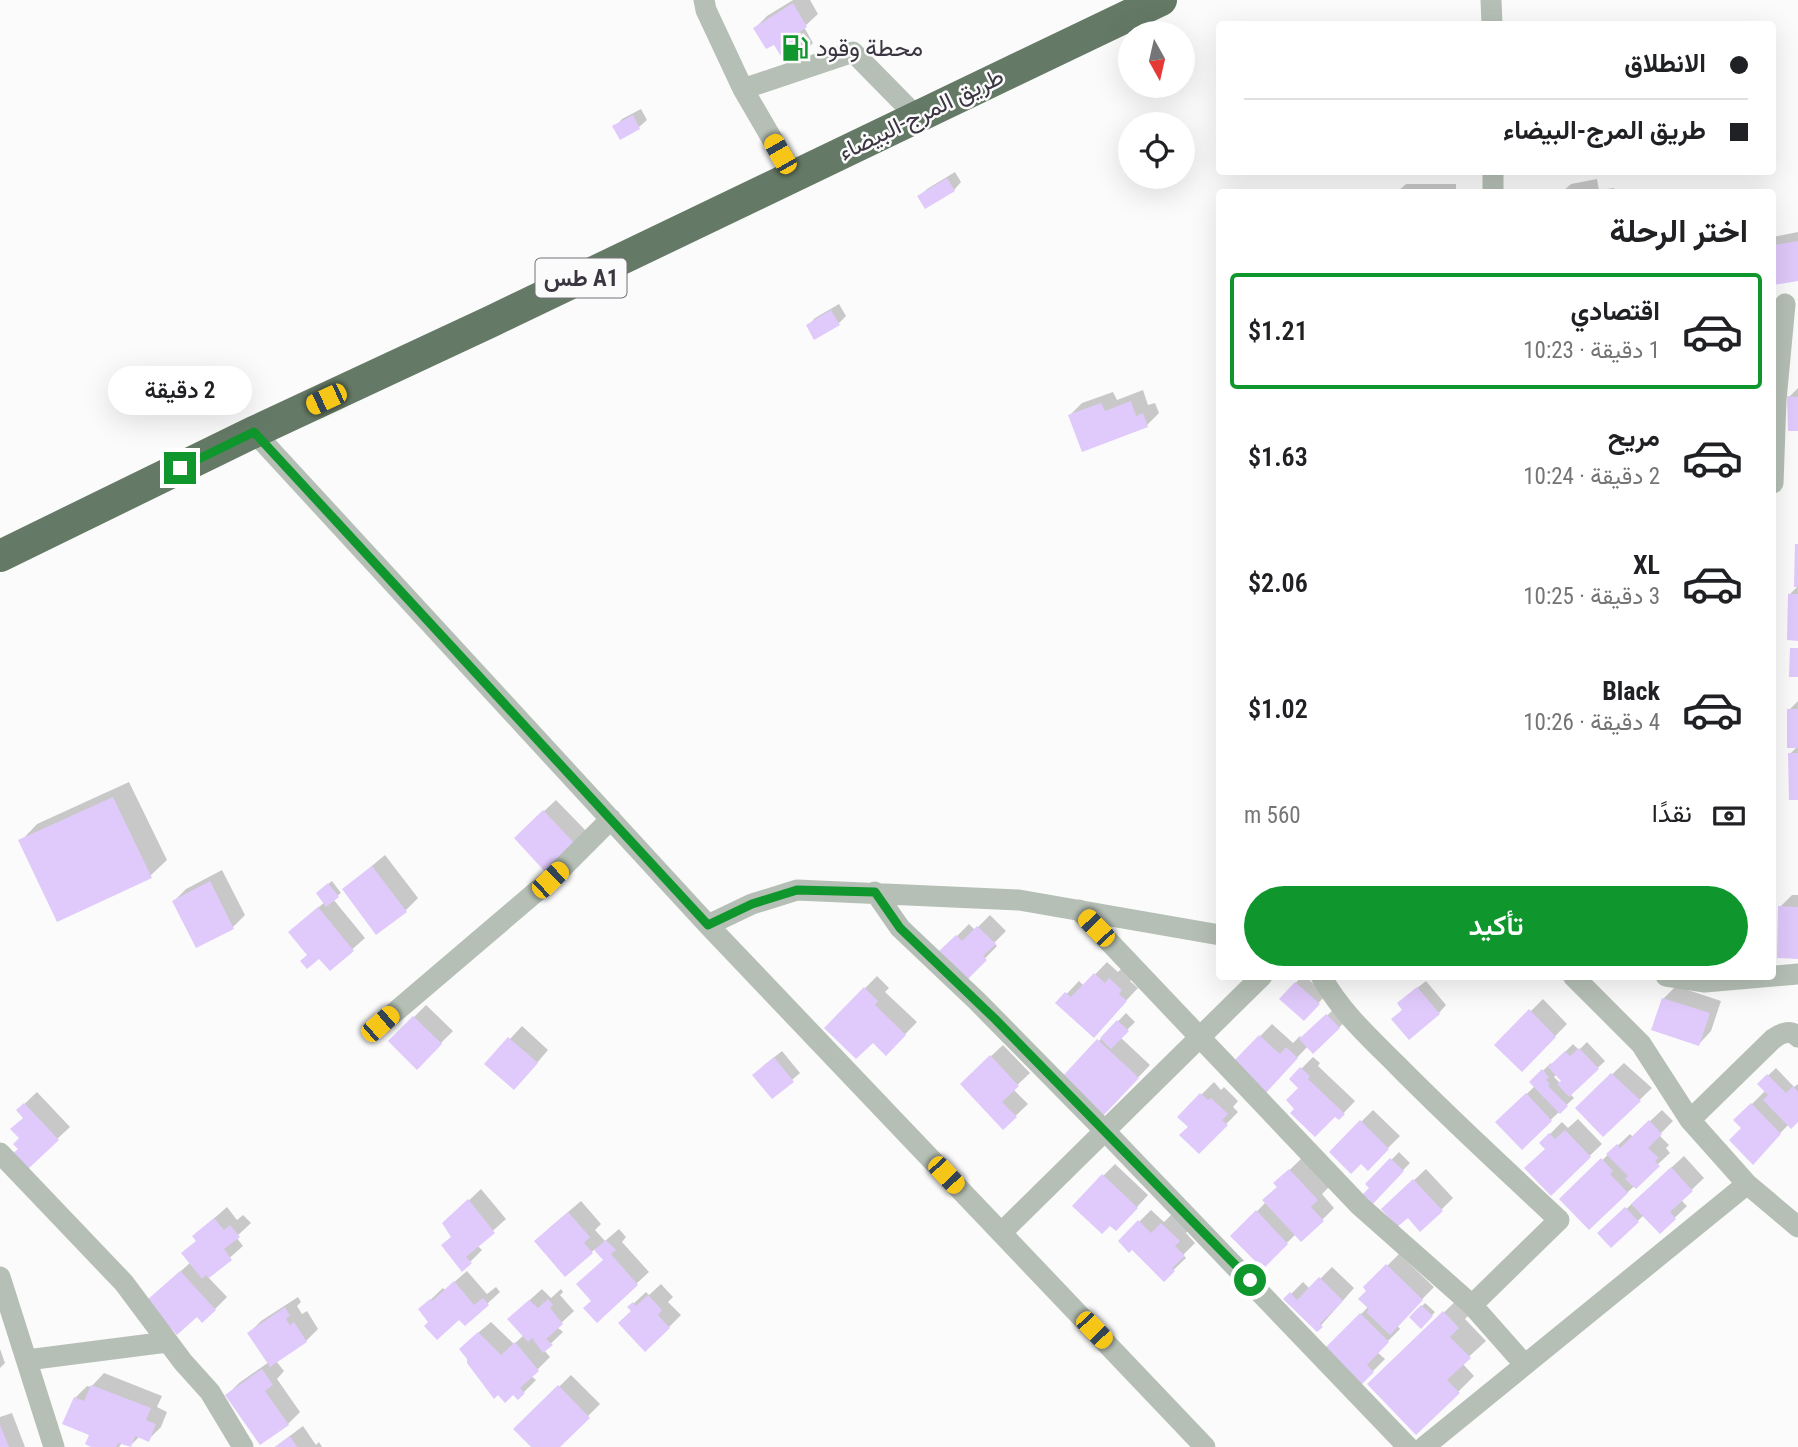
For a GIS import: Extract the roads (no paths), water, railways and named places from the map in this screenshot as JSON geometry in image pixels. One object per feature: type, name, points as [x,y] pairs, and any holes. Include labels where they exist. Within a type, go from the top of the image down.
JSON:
[{"type":"highway","name":"طريق المرج-البيضاء","points":[[0,556],[254,432],[492,321],[1161,0]]},
{"type":"street","points":[[704,0],[706,10],[743,89],[793,175]]},
{"type":"street","points":[[1491,0],[1492,21]]},
{"type":"street","points":[[743,89],[853,52],[916,116]]},
{"type":"street","points":[[1776,411],[1785,304]]},
{"type":"street","points":[[254,432],[708,925],[1205,1447]]},
{"type":"street","points":[[380,1024],[550,880],[611,819]]},
{"type":"street","points":[[708,925],[752,904],[797,890],[1019,900],[1216,934]]},
{"type":"street","points":[[875,892],[900,928],[977,1001],[1106,1132],[1408,1447]]},
{"type":"street","points":[[1079,910],[1360,1206],[1472,1305],[1525,1365]]},
{"type":"street","points":[[1776,976],[1798,974]]},
{"type":"street","points":[[1001,1233],[1258,980]]},
{"type":"street","points":[[1323,980],[1335,1001],[1353,1020],[1559,1220],[1472,1305]]},
{"type":"street","points":[[1577,980],[1641,1044],[1690,1120],[1747,1184],[1798,1227]]},
{"type":"street","points":[[1692,980],[1734,980]]},
{"type":"street","points":[[1690,1120],[1773,1039],[1788,1032],[1798,1037]]},
{"type":"street","points":[[0,1153],[124,1283],[167,1342],[210,1392],[243,1447]]},
{"type":"street","points":[[1424,1447],[1747,1184]]},
{"type":"street","points":[[0,1277],[54,1447]]},
{"type":"street","points":[[27,1360],[167,1342]]},
{"type":"place","name":"محطة وقود","points":[[795,48]]}]
